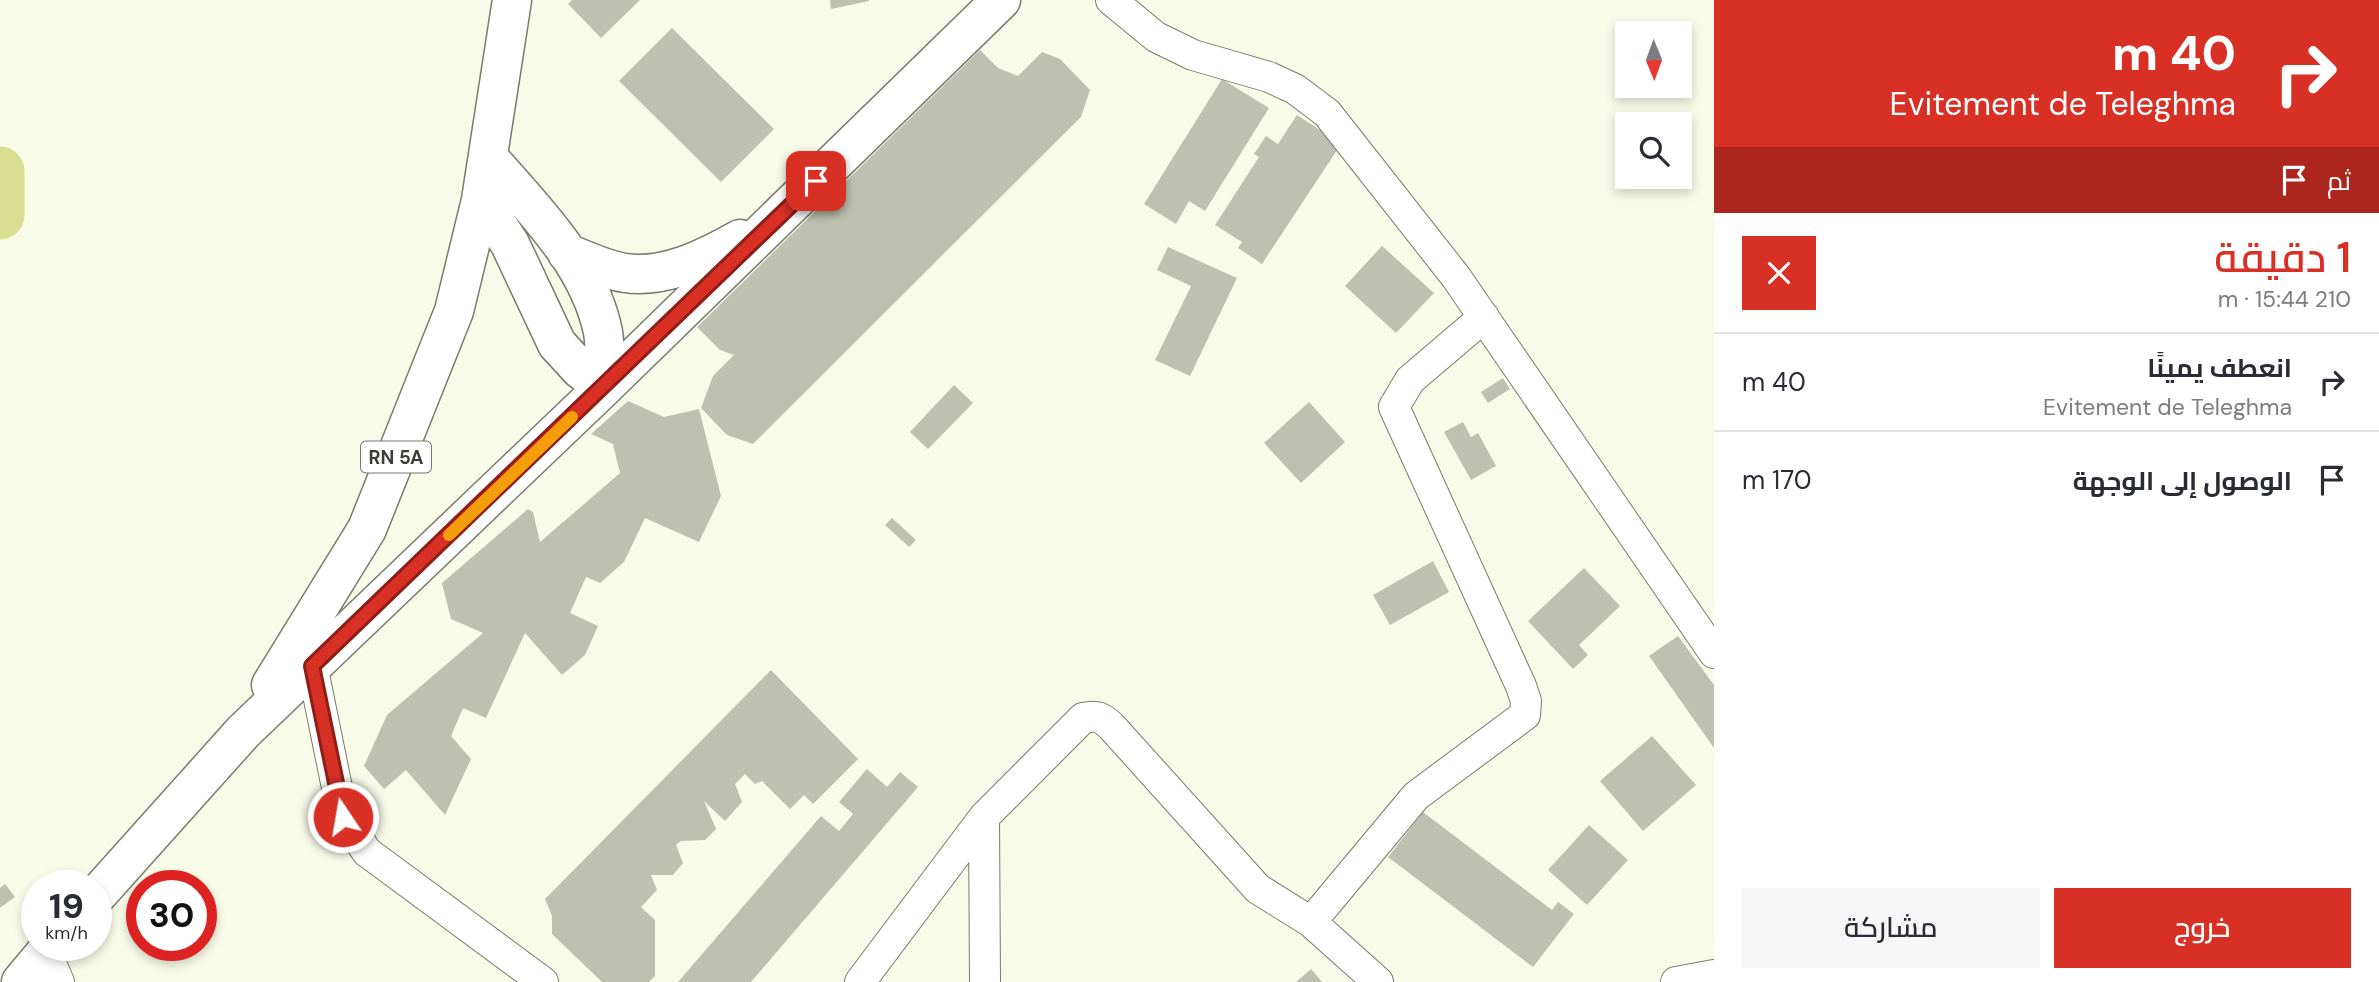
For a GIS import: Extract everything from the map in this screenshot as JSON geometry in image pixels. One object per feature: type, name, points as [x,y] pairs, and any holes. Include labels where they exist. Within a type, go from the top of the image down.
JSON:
[{"type":"main road","name":"RN 5A","points":[[243,732],[367,528],[454,311],[481,200],[512,0]]},
{"type":"main road","points":[[604,387],[1000,0]]},
{"type":"main road","points":[[488,157],[567,253],[591,297],[603,333],[604,387]]},
{"type":"main road","points":[[481,200],[510,244],[557,344],[580,369],[604,387]]},
{"type":"main road","points":[[567,253],[626,274],[666,270],[697,262],[779,218]]},
{"type":"main road","name":"RN 5A","points":[[112,878],[243,732],[604,387]]},
{"type":"main road","points":[[21,982],[51,961]]},
{"type":"street","points":[[1111,0],[1156,37],[1193,55],[1269,77],[1295,89],[1327,113],[1456,277],[1714,653]]},
{"type":"street","points":[[1311,922],[1416,796],[1525,715],[1526,701],[1521,685],[1394,407],[1410,380],[1484,317]]},
{"type":"street","points":[[312,666],[343,817],[367,852],[529,976]]},
{"type":"street","points":[[860,982],[984,817],[1083,718],[1102,717],[1258,889],[1311,922],[1378,982]]},
{"type":"street","points":[[984,817],[985,982]]},
{"type":"street","points":[[1676,982],[1714,975]]},
{"type":"building","points":[[572,0],[640,0],[601,38],[568,4]]},
{"type":"building","points":[[830,0],[869,0],[869,1],[831,9]]},
{"type":"building","points":[[672,28],[774,129],[721,182],[619,81]]},
{"type":"building","points":[[980,50],[998,68],[1018,76],[1042,52],[1060,59],[1090,90],[1081,117],[753,444],[727,435],[701,408],[713,376],[734,355],[720,350],[697,327]]},
{"type":"building","points":[[1222,79],[1269,108],[1205,211],[1189,201],[1176,224],[1144,204]]},
{"type":"building","points":[[1297,115],[1341,144],[1262,264],[1238,248],[1242,242],[1215,225],[1259,157],[1254,154],[1266,136],[1278,144]]},
{"type":"building","points":[[1382,246],[1434,293],[1396,333],[1345,286]]},
{"type":"building","points":[[1168,247],[1237,278],[1190,376],[1155,360],[1191,286],[1157,270]]},
{"type":"building","points":[[1503,378],[1510,389],[1488,403],[1481,392]]},
{"type":"building","points":[[954,385],[973,403],[928,449],[910,432]]},
{"type":"building","points":[[628,401],[664,417],[699,409],[721,496],[699,542],[645,518],[624,562],[600,583],[586,577],[570,613],[598,626],[585,655],[562,675],[525,633],[486,718],[463,708],[451,736],[471,759],[445,815],[406,770],[384,789],[364,766],[387,715],[483,633],[451,619],[442,583],[528,509],[533,512],[540,542],[620,473],[613,444],[591,434]]},
{"type":"building","points":[[1309,402],[1345,442],[1301,483],[1264,443]]},
{"type":"building","points":[[1463,422],[1471,437],[1478,433],[1496,466],[1471,480],[1444,432]]},
{"type":"building","points":[[892,518],[916,540],[909,547],[885,525]]},
{"type":"building","points":[[1433,561],[1449,592],[1390,625],[1373,595]]},
{"type":"building","points":[[1584,568],[1620,606],[1579,645],[1588,655],[1573,669],[1528,621]]},
{"type":"building","points":[[1678,636],[1714,685],[1714,748],[1649,656]]},
{"type":"building","points":[[771,670],[858,759],[813,804],[804,795],[790,809],[762,781],[755,784],[745,774],[735,784],[742,802],[725,821],[704,801],[716,829],[705,840],[681,841],[676,845],[683,863],[673,875],[651,875],[657,890],[641,907],[655,920],[655,976],[649,982],[602,982],[552,934],[552,916],[545,899]]},
{"type":"building","points":[[1652,736],[1696,785],[1643,831],[1600,781]]},
{"type":"building","points":[[867,769],[887,787],[900,772],[918,787],[751,982],[678,982],[821,816],[839,831],[853,814],[839,802]]},
{"type":"building","points":[[1423,812],[1552,910],[1558,902],[1574,914],[1533,967],[1388,857]]},
{"type":"building","points":[[1589,825],[1628,860],[1587,905],[1548,870]]},
{"type":"building","points":[[5,884],[15,897],[0,908],[0,888]]},
{"type":"building","points":[[1311,969],[1322,982],[1296,982]]},
{"type":"waterway","points":[[0,171],[0,215]]},
{"type":"slow traffic","points":[[449,535],[572,417]]},
{"type":"route","points":[[343,817],[312,666],[816,181]]}]
